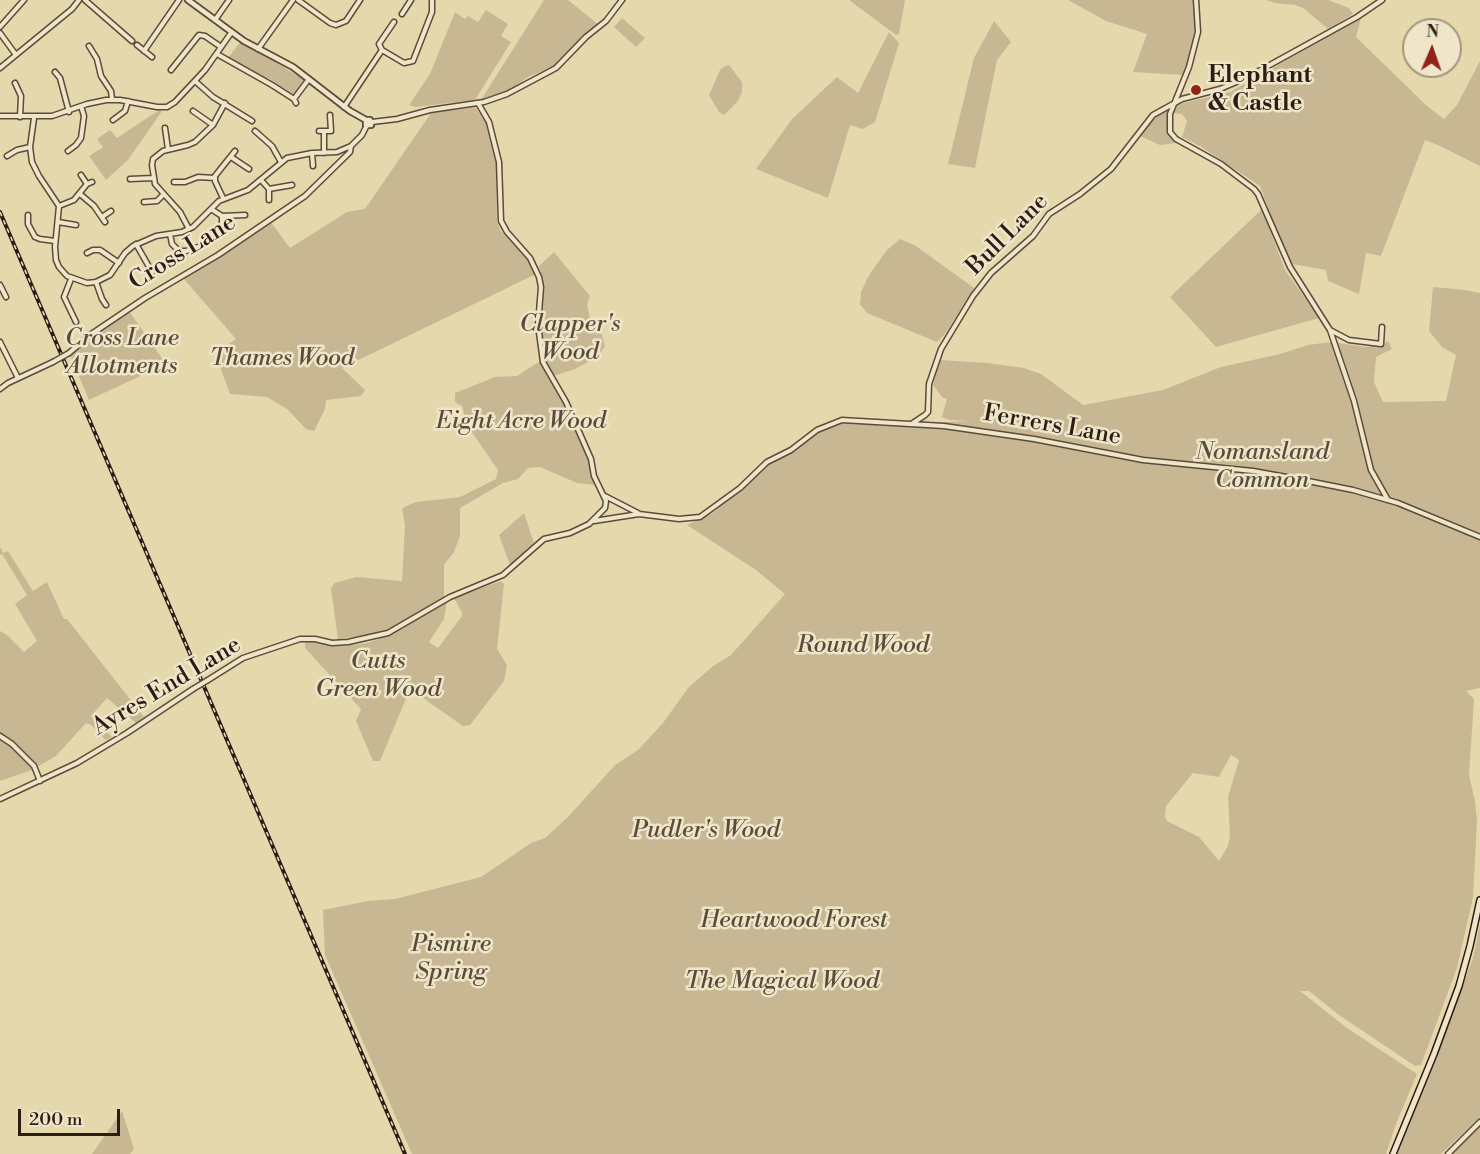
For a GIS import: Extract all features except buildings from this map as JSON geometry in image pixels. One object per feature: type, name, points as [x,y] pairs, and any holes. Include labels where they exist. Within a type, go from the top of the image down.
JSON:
[{"type":"main road","points":[[1393,1154],[1459,986],[1480,900]]},
{"type":"street","points":[[0,27],[24,0]]},
{"type":"street","points":[[0,68],[72,9],[79,0]]},
{"type":"street","points":[[85,0],[132,41]]},
{"type":"street","points":[[144,51],[179,0]]},
{"type":"street","points":[[189,0],[231,33],[293,67],[344,107],[368,122],[397,119],[430,110],[478,103],[507,94],[556,68],[586,37],[606,21],[622,0]]},
{"type":"street","points":[[214,21],[229,0]]},
{"type":"street","points":[[258,49],[293,0]]},
{"type":"street","points":[[298,0],[330,23],[339,25],[346,21],[360,0]]},
{"type":"street","points":[[402,14],[411,0]]},
{"type":"street","points":[[394,22],[379,44],[382,50],[404,63],[413,61],[432,12],[432,0]]},
{"type":"street","points":[[1196,0],[1198,22],[1196,42],[1189,68],[1174,102],[1169,124],[1172,135],[1221,164],[1254,189],[1290,267],[1330,330],[1354,401],[1371,470],[1388,500]]},
{"type":"street","points":[[1174,102],[1220,89],[1248,77],[1357,17],[1382,0]]},
{"type":"street","points":[[0,33],[15,55]]},
{"type":"street","points":[[0,116],[34,118],[52,116],[69,112],[95,101],[112,99],[157,108],[167,107],[195,81],[231,33]]},
{"type":"street","points":[[171,69],[200,35],[221,47]]},
{"type":"street","points":[[137,45],[152,57]]},
{"type":"street","points":[[89,46],[97,59],[101,76],[111,91],[112,99]]},
{"type":"street","points":[[344,107],[382,50]]},
{"type":"street","points":[[217,54],[295,101],[309,79]]},
{"type":"street","points":[[55,72],[60,78],[69,112]]},
{"type":"street","points":[[195,81],[213,97],[252,121]]},
{"type":"street","points":[[15,83],[21,96],[20,117]]},
{"type":"street","points":[[113,120],[125,111],[128,101]]},
{"type":"street","name":"Bull Lane","points":[[913,423],[926,416],[928,412],[929,384],[941,349],[973,296],[991,273],[1033,236],[1049,214],[1080,194],[1111,169],[1153,116],[1174,102]]},
{"type":"street","points":[[478,103],[489,122],[499,162],[501,221],[507,232],[530,258],[539,277],[541,287],[538,325],[543,362],[566,402],[591,459],[599,489],[604,496],[605,508],[594,521]]},
{"type":"street","points":[[189,229],[180,212],[163,195],[153,178],[153,159],[156,154],[168,149],[192,144],[213,125],[225,104]]},
{"type":"street","points":[[68,151],[81,138],[84,116],[81,106]]},
{"type":"street","points":[[193,111],[213,125]]},
{"type":"street","points":[[324,153],[321,131],[331,131],[330,115]]},
{"type":"street","points":[[34,118],[31,157],[36,171],[59,206],[55,241],[57,264],[71,279],[78,281],[96,282],[110,275],[128,250],[136,244],[196,225],[223,198],[244,192],[292,156],[337,152],[351,146]]},
{"type":"street","name":"Cross Lane","points":[[0,390],[8,383],[69,353],[90,335],[145,298],[218,255],[305,196],[350,152],[351,146],[362,135],[368,122]]},
{"type":"street","points":[[165,129],[168,149]]},
{"type":"street","points":[[255,131],[272,146],[281,162]]},
{"type":"street","points":[[7,156],[17,150],[30,147]]},
{"type":"street","points":[[215,178],[235,151]]},
{"type":"street","points":[[312,153],[313,166]]},
{"type":"street","points":[[231,157],[249,168]]},
{"type":"street","points":[[59,206],[71,202],[90,183],[81,175]]},
{"type":"street","points":[[174,183],[202,177],[215,178]]},
{"type":"street","points":[[129,179],[153,178]]},
{"type":"street","points":[[215,178],[223,198]]},
{"type":"street","points":[[261,180],[269,189],[269,200]]},
{"type":"street","points":[[269,189],[292,185]]},
{"type":"street","points":[[80,194],[90,202],[105,222]]},
{"type":"street","points":[[144,202],[157,201],[163,195]]},
{"type":"street","points":[[212,209],[222,216],[245,215]]},
{"type":"street","points":[[102,217],[111,211]]},
{"type":"street","points":[[28,215],[28,224],[35,237],[55,241]]},
{"type":"street","points":[[222,216],[222,232]]},
{"type":"street","points":[[58,222],[76,225]]},
{"type":"street","points":[[170,234],[172,244],[179,251],[180,258]]},
{"type":"street","points":[[136,244],[152,272],[147,277]]},
{"type":"street","points":[[179,251],[198,247]]},
{"type":"street","points":[[87,253],[100,250],[118,263]]},
{"type":"street","points":[[71,279],[64,297],[76,322]]},
{"type":"street","points":[[96,282],[106,305]]},
{"type":"street","points":[[0,285],[6,297]]},
{"type":"street","points":[[1330,330],[1357,342],[1381,344],[1382,327]]},
{"type":"street","points":[[1334,343],[1344,338]]},
{"type":"street","points":[[0,342],[18,378]]},
{"type":"street","name":"Ferrers Lane","points":[[594,521],[639,514],[679,519],[700,517],[740,488],[767,462],[791,450],[807,436],[832,422],[842,420],[913,423],[1034,439],[1143,460],[1253,471],[1329,485],[1388,500],[1443,520],[1480,537]]},
{"type":"street","name":"Ferrers Lane","points":[[604,496],[639,514]]},
{"type":"street","name":"Ayres End Lane","points":[[0,799],[68,768],[250,655],[300,639],[315,639],[332,643],[348,642],[388,633],[450,597],[503,575],[544,539],[570,533],[594,521]]},
{"type":"street","points":[[0,736],[12,744],[34,766],[40,781]]},
{"type":"street","points":[[1448,1154],[1480,1122]]},
{"type":"green space","points":[[544,0],[568,0],[599,25],[578,41],[554,66],[528,77],[506,93],[481,100]]},
{"type":"green space","points":[[849,0],[905,0],[899,34],[896,35]]},
{"type":"green space","points":[[1068,0],[1193,0],[1194,44],[1183,75],[1133,72],[1147,34],[1106,21]]},
{"type":"green space","points":[[1266,0],[1328,0],[1349,8],[1353,14],[1328,29],[1303,8]]},
{"type":"green space","points":[[486,10],[508,24],[501,36],[511,42],[475,100],[415,107],[409,105],[430,74],[455,12],[465,19],[468,16],[478,22]]},
{"type":"green space","points":[[622,18],[645,38],[636,47],[614,27]]},
{"type":"green space","points":[[1361,18],[1356,37],[1427,106],[1444,119],[1457,105],[1480,61],[1480,166],[1425,140],[1381,256],[1366,253],[1359,294],[1328,281],[1326,270],[1292,264],[1283,248],[1260,186],[1200,146],[1182,137],[1187,121],[1182,114],[1172,113],[1175,105],[1230,92]]},
{"type":"green space","points":[[994,21],[1011,42],[997,60],[975,168],[948,164],[974,58]]},
{"type":"green space","points":[[889,32],[899,43],[875,122],[863,129],[850,125],[828,198],[756,169],[792,119],[837,77],[858,93]]},
{"type":"green space","points":[[241,41],[277,61],[304,80],[296,93],[292,93],[228,58]]},
{"type":"green space","points":[[729,65],[742,82],[742,92],[738,101],[724,115],[719,112],[709,95],[720,70]]},
{"type":"green space","name":"Thames Wood","points":[[475,107],[486,123],[496,161],[497,222],[501,231],[531,263],[536,274],[342,368],[365,390],[361,396],[326,400],[325,409],[314,431],[306,429],[287,409],[267,397],[230,394],[215,353],[236,339],[183,278],[270,221],[290,248],[347,212],[365,209],[431,113]]},
{"type":"green space","points":[[1169,108],[1168,134],[1176,143],[1160,145],[1140,136],[1152,120]]},
{"type":"green space","points":[[159,110],[162,111],[128,160],[106,180],[89,156],[103,147],[97,139],[110,130],[117,138]]},
{"type":"green space","points":[[1262,209],[1285,270],[1319,318],[1216,347],[1170,297]]},
{"type":"green space","points":[[900,239],[916,246],[974,288],[946,333],[937,342],[867,313],[860,304],[861,292],[869,275],[887,250]]},
{"type":"green space","name":"Clapper's Wood","points":[[554,252],[590,296],[587,305],[590,318],[602,335],[605,346],[597,357],[575,369],[553,376],[546,360],[539,327],[543,280],[539,266]]},
{"type":"green space","points":[[1433,287],[1480,293],[1480,688],[1466,691],[1474,699],[1469,775],[1477,821],[1473,897],[1457,968],[1421,1065],[1415,1066],[1339,1015],[1309,991],[1300,991],[1347,1028],[1417,1074],[1386,1154],[412,1154],[325,955],[323,910],[368,901],[395,899],[481,877],[531,843],[545,838],[568,817],[615,765],[638,750],[663,723],[688,688],[713,666],[731,655],[785,594],[756,570],[687,525],[713,513],[768,464],[794,451],[822,429],[835,426],[843,420],[898,424],[968,421],[942,417],[947,399],[942,397],[933,385],[940,360],[1024,368],[1041,374],[1083,405],[1163,390],[1221,367],[1280,354],[1308,345],[1331,342],[1366,347],[1382,345],[1388,341],[1392,349],[1376,357],[1374,382],[1383,402],[1446,401],[1456,355],[1442,347],[1429,331]],"holes":[[[1231,755],[1239,760],[1228,797],[1230,836],[1228,846],[1219,861],[1199,837],[1167,821],[1166,806],[1193,773],[1219,777]]]},
{"type":"green space","name":"Cross Lane Allotments","points":[[129,311],[166,364],[89,400],[70,355]]},
{"type":"green space","name":"Eight Acre Wood","points":[[540,361],[564,402],[591,461],[595,485],[577,483],[540,467],[528,468],[518,479],[503,483],[460,508],[460,536],[454,552],[444,565],[444,597],[427,609],[375,634],[338,639],[331,588],[335,583],[356,577],[402,581],[405,525],[402,508],[416,502],[460,497],[496,479],[498,470],[467,425],[462,406],[455,402],[455,393],[495,377],[517,376]]},
{"type":"green space","points":[[524,513],[534,543],[510,565],[499,535]]},
{"type":"green space","points":[[0,547],[3,553],[8,551],[33,591],[47,582],[64,619],[67,619],[144,717],[136,723],[107,698],[91,716],[112,737],[106,740],[86,723],[56,756],[32,770],[0,781],[0,631],[24,652],[37,641],[15,604],[27,595],[2,554],[0,555]]},
{"type":"green space","name":"Cutts Green Wood","points":[[501,581],[504,584],[497,649],[507,665],[504,681],[470,725],[463,726],[410,689],[380,761],[373,761],[356,721],[361,709],[305,648],[305,640],[342,646],[367,643],[388,636],[447,601],[444,619],[429,642],[438,648],[462,616],[454,598]]},
{"type":"green space","points":[[1480,924],[1480,1117],[1441,1154],[1396,1154],[1434,1064],[1473,958]]},
{"type":"green space","points":[[122,1111],[134,1149],[130,1154],[92,1154]]},
{"type":"green space","points":[[1480,1125],[1480,1154],[1453,1154],[1466,1140]]},
{"type":"railway","points":[[0,212],[405,1154]]},
{"type":"place","name":"Elephant & Castle","points":[[1196,90]]},
{"type":"park label","name":"Nomansland Common","points":[[1262,467]]},
{"type":"park label","name":"Round Wood","points":[[863,646]]},
{"type":"park label","name":"Pudler's Wood","points":[[706,831]]},
{"type":"park label","name":"Heartwood Forest","points":[[794,921]]},
{"type":"park label","name":"Pismire Spring","points":[[451,959]]},
{"type":"park label","name":"The Magical Wood","points":[[782,982]]}]
